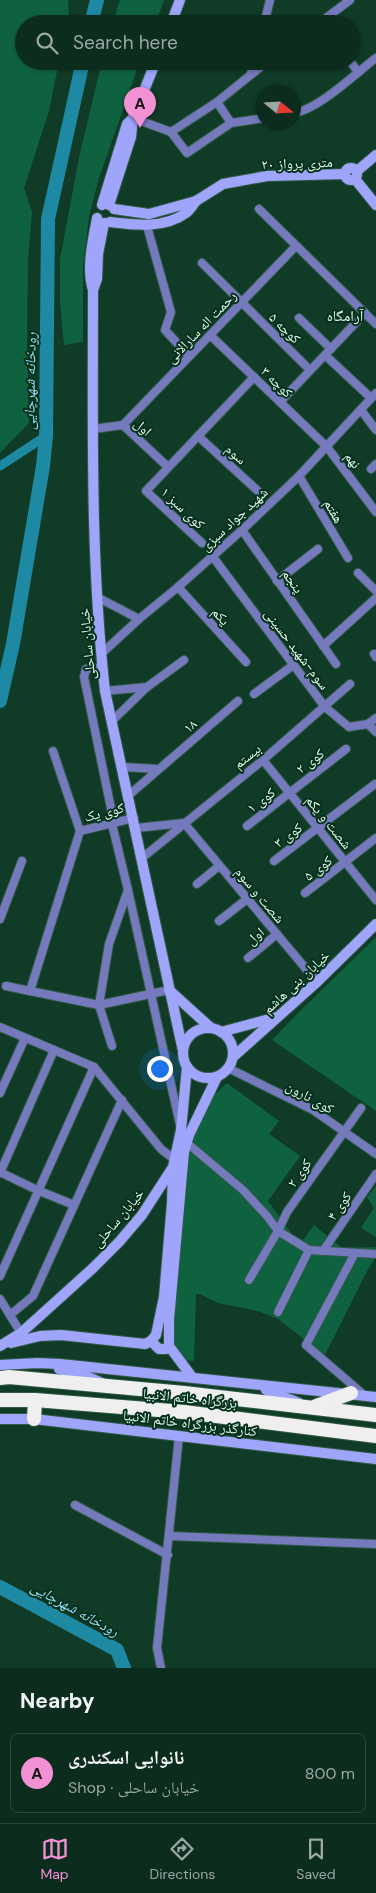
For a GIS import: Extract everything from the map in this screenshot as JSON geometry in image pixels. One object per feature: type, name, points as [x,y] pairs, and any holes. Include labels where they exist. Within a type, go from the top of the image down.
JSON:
[{"type":"highway","name":"بزرگراه خاتم الانبیا","points":[[0,1378],[9,1377],[105,1385],[376,1414]]},
{"type":"highway","points":[[311,1407],[357,1394]]},
{"type":"highway","points":[[34,1419],[35,1400]]},
{"type":"highway","name":"بزرگراه خاتم الانبیا","points":[[3,1402],[35,1400],[184,1412],[376,1436]]},
{"type":"street","points":[[174,15],[180,0]]},
{"type":"street","points":[[266,15],[270,0]]},
{"type":"street","points":[[330,15],[350,0]]},
{"type":"street","points":[[361,70],[376,58]]},
{"type":"street","points":[[108,207],[114,215],[104,221],[97,212],[108,207],[131,137],[133,118],[152,70]]},
{"type":"street","points":[[250,74],[251,70]]},
{"type":"street","points":[[171,132],[217,102],[256,70]]},
{"type":"street","points":[[301,111],[321,101],[361,70]]},
{"type":"street","points":[[217,102],[231,124]]},
{"type":"street","points":[[133,118],[171,132],[187,153],[231,124],[256,119]]},
{"type":"street","points":[[376,155],[352,175],[376,205]]},
{"type":"street","name":"۲۰ متری پرواز","points":[[108,207],[149,214],[196,201],[223,184],[267,176],[352,175]]},
{"type":"street","name":"۲۰ متری پرواز","points":[[104,221],[147,226],[186,213],[196,201]]},
{"type":"street","points":[[259,209],[376,324]]},
{"type":"street","name":"خیابان ساحلی","points":[[104,221],[91,254],[90,279],[94,290],[93,429],[97,597],[101,654],[112,721],[183,1051]]},
{"type":"street","points":[[147,226],[171,312],[165,330],[189,356]]},
{"type":"street","name":"رحمت اله سارالانی","points":[[123,425],[296,246]]},
{"type":"street","name":"کوچه ۵","points":[[202,263],[310,370]]},
{"type":"street","points":[[280,402],[365,313]]},
{"type":"street","points":[[299,318],[331,349]]},
{"type":"street","name":"کوچه ۳","points":[[210,335],[327,447]]},
{"type":"street","points":[[325,355],[373,396]]},
{"type":"street","points":[[168,467],[254,376]]},
{"type":"street","name":"شهید جواد سبزی","points":[[101,654],[139,618],[213,558],[299,476],[373,396]]},
{"type":"street","points":[[360,410],[376,430]]},
{"type":"street","name":"اول","points":[[93,429],[123,425],[168,467]]},
{"type":"street","name":"سوم","points":[[198,436],[258,491]]},
{"type":"street","name":"نهم","points":[[327,447],[376,512]]},
{"type":"street","name":"کوی سبز ۱","points":[[168,467],[146,491],[202,543]]},
{"type":"street","name":"هفتم","points":[[299,476],[348,558]]},
{"type":"street","name":"پنجم","points":[[242,530],[336,664]]},
{"type":"street","points":[[277,581],[318,550]]},
{"type":"street","name":"سوم-شهید حسینی","points":[[213,558],[292,666],[325,707],[349,727],[368,724]]},
{"type":"street","points":[[358,573],[376,591]]},
{"type":"street","name":"یکم","points":[[178,587],[246,662]]},
{"type":"street","points":[[97,597],[139,618]]},
{"type":"street","points":[[323,646],[376,598]]},
{"type":"street","points":[[112,721],[147,687],[184,660]]},
{"type":"street","points":[[254,694],[292,666]]},
{"type":"street","points":[[103,667],[86,669],[84,677],[113,823],[180,1130]]},
{"type":"street","name":"بیستم","points":[[142,858],[263,760],[350,684]]},
{"type":"street","points":[[106,691],[147,687]]},
{"type":"street","name":"۱۸","points":[[129,794],[238,701]]},
{"type":"street","points":[[376,718],[368,724],[376,732]]},
{"type":"street","name":"کوی ۲","points":[[290,793],[346,749]]},
{"type":"street","points":[[30,991],[80,831],[53,751]]},
{"type":"street","name":"شصت و یکم","points":[[263,760],[376,900]]},
{"type":"street","points":[[123,767],[158,769]]},
{"type":"street","points":[[318,828],[375,784]]},
{"type":"street","name":"کوی ۱","points":[[247,826],[290,793]]},
{"type":"street","name":"کوی یک","points":[[80,831],[113,823],[184,823]]},
{"type":"street","name":"شصت و سوم","points":[[184,823],[317,982]]},
{"type":"street","name":"کوی ۳","points":[[274,861],[318,828]]},
{"type":"street","name":"کوی ۵","points":[[305,893],[376,838]]},
{"type":"street","points":[[0,919],[22,861]]},
{"type":"street","points":[[197,884],[220,866]]},
{"type":"street","points":[[112,1046],[99,1005],[109,944],[128,890]]},
{"type":"street","points":[[219,921],[247,899]]},
{"type":"street","name":"خیابان بنی هاشم","points":[[233,1057],[317,982],[376,924]]},
{"type":"street","name":"اول","points":[[248,958],[277,934]]},
{"type":"street","points":[[6,986],[99,1005],[169,990],[211,1028],[221,1032],[231,1043],[233,1057],[228,1068],[217,1077],[210,1078],[197,1076],[187,1067],[183,1051],[192,1034],[198,1030],[211,1028]]},
{"type":"street","points":[[221,1032],[280,1016]]},
{"type":"street","points":[[0,1027],[94,1067],[161,1150],[177,1163]]},
{"type":"street","points":[[0,1093],[25,1038]]},
{"type":"street","points":[[54,1050],[0,1172],[74,1205]]},
{"type":"street","points":[[0,1276],[37,1190],[94,1067]]},
{"type":"street","name":"خیابان ساحلی","points":[[177,1163],[187,1067]]},
{"type":"street","name":"کوی نارون","points":[[228,1068],[313,1110],[376,1154]]},
{"type":"street","name":"خیابان ساحلی","points":[[1,1345],[21,1333],[119,1242],[142,1215],[177,1163],[217,1077]]},
{"type":"street","points":[[10,1315],[33,1296],[122,1100]]},
{"type":"street","points":[[344,1131],[361,1108]]},
{"type":"street","name":"کوی ۲","points":[[249,1280],[288,1212],[344,1131]]},
{"type":"street","points":[[186,1143],[242,1190],[267,1216],[278,1232],[310,1250],[376,1254]]},
{"type":"street","points":[[1,1345],[40,1336],[61,1335],[145,1344],[151,1341],[156,1335],[164,1297],[177,1163]]},
{"type":"street","points":[[177,1163],[169,1346],[192,1377]]},
{"type":"street","name":"کوی ۴","points":[[323,1251],[376,1174]]},
{"type":"street","points":[[152,1200],[168,1198],[172,1203]]},
{"type":"street","points":[[278,1312],[310,1250]]},
{"type":"street","points":[[355,1253],[306,1345],[357,1394]]},
{"type":"street","points":[[0,1299],[21,1333]]},
{"type":"street","points":[[151,1341],[159,1349],[169,1346]]},
{"type":"street","points":[[0,1365],[21,1363],[60,1364],[376,1397]]},
{"type":"street","points":[[21,1363],[82,1374],[105,1385]]},
{"type":"street","points":[[254,1385],[311,1407]]},
{"type":"street","name":"کنارگذر بزرگراه خاتم الانبیا","points":[[0,1419],[34,1419],[376,1459]]},
{"type":"street","points":[[160,1668],[157,1648],[179,1436]]},
{"type":"street","points":[[75,1505],[168,1555]]},
{"type":"street","points":[[169,1536],[376,1544]]},
{"type":"green space","points":[[0,0],[68,0],[69,15],[15,15],[15,70],[57,70],[49,111],[24,188],[32,212],[28,259],[27,343],[29,423],[0,453]]},
{"type":"green space","points":[[120,0],[164,0],[158,15],[115,15]]},
{"type":"green space","points":[[100,70],[137,70],[98,181],[89,217],[83,267],[83,342],[64,345],[60,303],[60,259],[80,153]]},
{"type":"green space","points":[[376,937],[376,1111],[272,1040]]},
{"type":"green space","points":[[227,1083],[279,1121],[269,1134],[300,1156],[268,1201],[292,1234],[303,1240],[314,1225],[342,1248],[376,1247],[376,1257],[367,1271],[325,1355],[278,1319],[258,1311],[218,1303],[200,1294],[196,1294],[194,1361],[185,1360],[178,1351],[174,1340],[173,1311],[185,1205],[177,1182],[181,1158],[213,1096]]},
{"type":"green space","points":[[376,1186],[376,1237],[361,1228],[374,1208],[367,1197]]},
{"type":"waterway","name":"رودخانه شهرچایی","points":[[93,15],[97,0]]},
{"type":"waterway","name":"رودخانه شهرچایی","points":[[0,701],[13,644],[43,466],[46,436],[48,219],[81,70]]},
{"type":"waterway","points":[[0,466],[46,436]]},
{"type":"waterway","name":"رودخانه شهرچایی","points":[[0,1587],[117,1650],[124,1668]]},
{"type":"place","name":"نانوایی اسکندری","points":[[140,128]]},
{"type":"district","name":"آرامگاه","points":[[345,316]]}]
